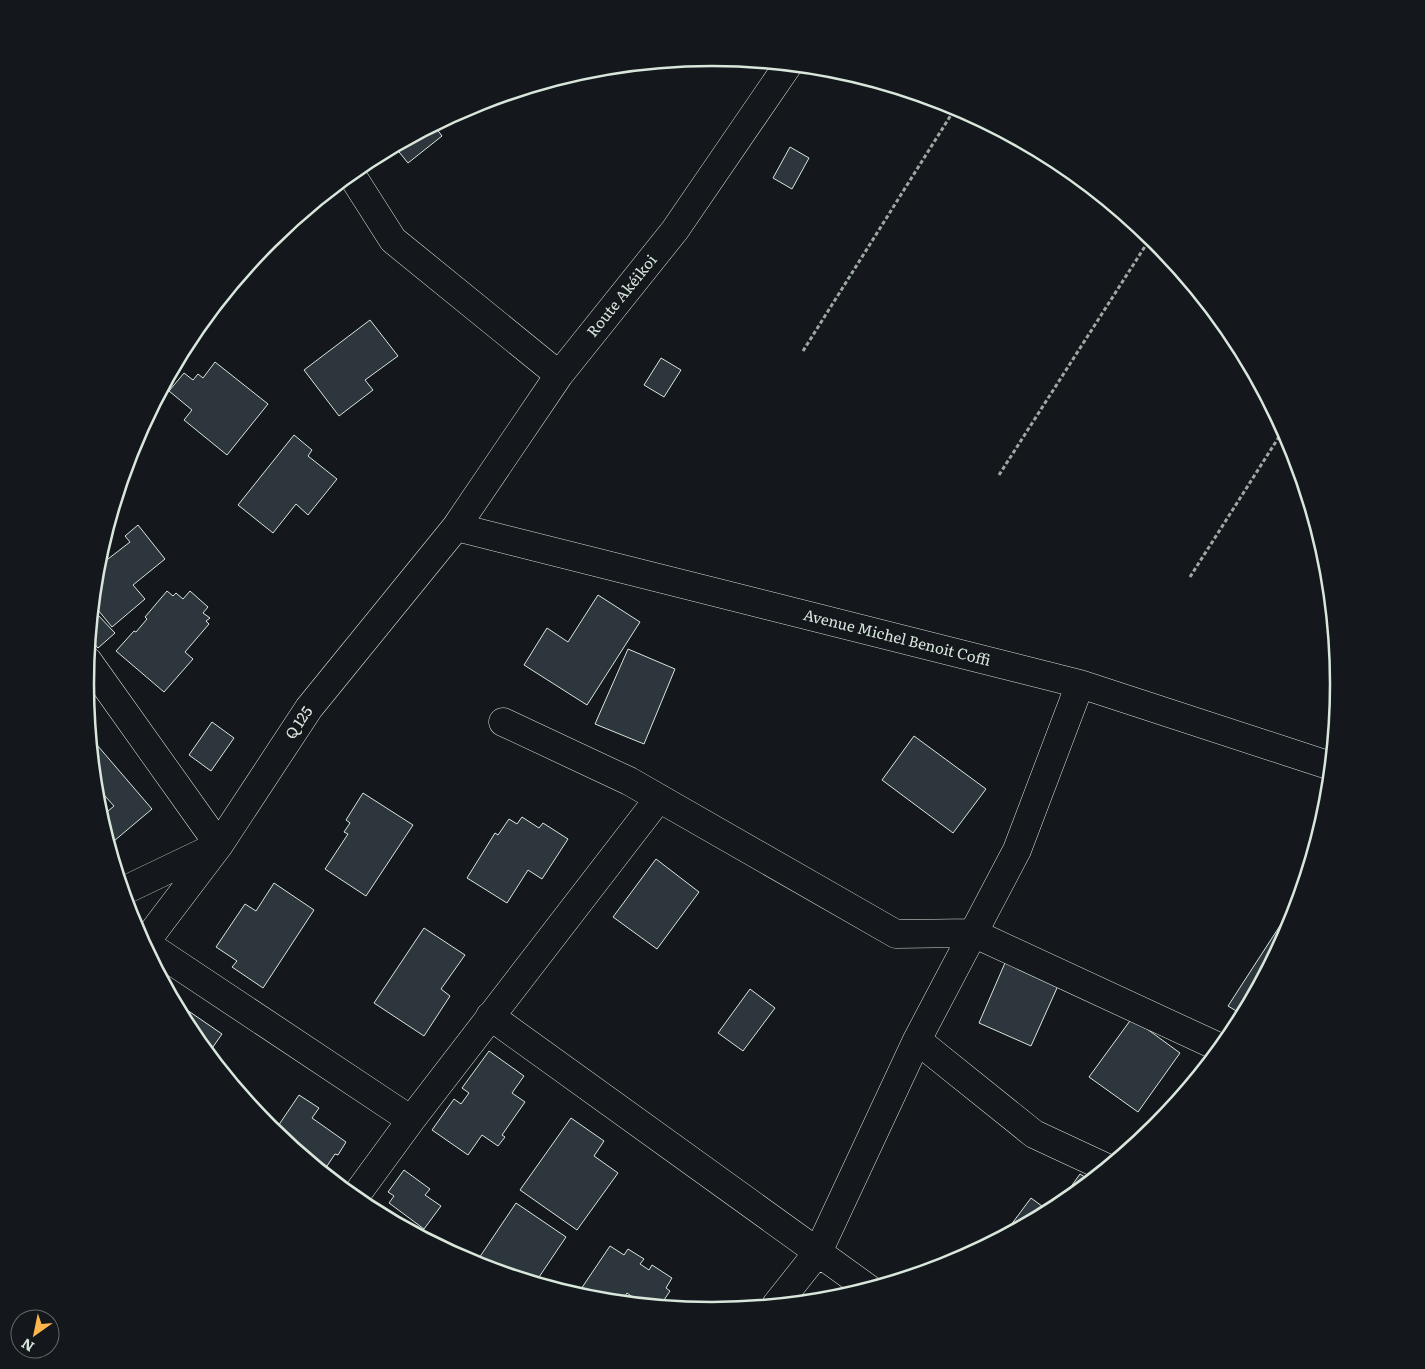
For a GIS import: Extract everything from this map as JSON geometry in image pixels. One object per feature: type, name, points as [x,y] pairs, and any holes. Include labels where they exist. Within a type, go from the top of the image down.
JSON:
[{"type":"street","name":"Route Akéikoi","points":[[456,527],[559,375],[675,230],[784,71]]},
{"type":"street","points":[[355,180],[393,240],[559,375]]},
{"type":"street","name":"Avenue Michel Benoit Coffi","points":[[456,527],[1080,684],[1325,764]]},
{"type":"street","name":"Q 125","points":[[149,938],[219,845],[309,708],[456,527]]},
{"type":"street","points":[[95,671],[219,845],[129,888]]},
{"type":"street","points":[[781,1298],[818,1252],[916,1040],[1017,850],[1080,684]]},
{"type":"street","points":[[504,722],[629,781],[896,934],[973,933],[1215,1045]]},
{"type":"street","points":[[359,1192],[490,1016],[659,798]]},
{"type":"street","points":[[155,951],[411,1120]]},
{"type":"street","points":[[490,1016],[863,1284]]},
{"type":"street","points":[[916,1040],[1034,1134],[1101,1165]]},
{"type":"path","points":[[803,351],[952,114]]},
{"type":"path","points":[[1000,475],[1147,244]]},
{"type":"path","points":[[1190,577],[1279,437]]},
{"type":"building","points":[[438,131],[442,136],[408,163],[399,152]]},
{"type":"building","points":[[790,147],[809,158],[792,189],[773,178]]},
{"type":"building","points":[[370,320],[398,356],[365,380],[373,390],[339,416],[304,370]]},
{"type":"building","points":[[661,358],[681,370],[664,397],[644,385]]},
{"type":"building","points":[[215,362],[268,404],[227,455],[184,420],[192,410],[169,391],[184,373],[193,380],[198,374],[203,378]]},
{"type":"building","points":[[294,435],[312,450],[308,456],[337,479],[308,515],[296,504],[273,533],[238,505]]},
{"type":"building","points":[[138,525],[165,559],[133,585],[145,599],[112,627],[99,612],[100,604],[107,558],[130,542],[125,536]]},
{"type":"building","points":[[167,591],[173,596],[176,593],[183,599],[190,591],[208,607],[203,613],[210,618],[206,621],[209,624],[185,652],[193,659],[164,692],[116,651],[134,631],[136,632],[147,619],[145,617]]},
{"type":"building","points":[[598,595],[640,622],[587,705],[524,665],[547,628],[568,642]]},
{"type":"building","points":[[99,616],[115,633],[98,648],[96,646]]},
{"type":"building","points":[[628,649],[675,669],[644,744],[595,724]]},
{"type":"building","points":[[212,722],[234,738],[211,771],[189,755]]},
{"type":"building","points":[[914,736],[986,789],[953,833],[882,780]]},
{"type":"building","points":[[98,746],[152,809],[114,841],[107,812],[114,806],[105,796]]},
{"type":"building","points":[[363,793],[413,825],[366,896],[325,869],[348,834],[344,832],[350,823],[346,820]]},
{"type":"building","points":[[522,817],[539,828],[543,823],[568,839],[542,879],[528,870],[507,903],[467,878],[495,833],[498,835],[509,819],[517,824]]},
{"type":"building","points":[[656,859],[699,892],[657,949],[613,917]]},
{"type":"building","points":[[274,883],[314,910],[263,988],[232,967],[237,961],[216,947],[245,904],[256,911]]},
{"type":"building","points":[[1285,917],[1267,958],[1237,1012],[1228,1006]]},
{"type":"building","points":[[424,928],[465,955],[441,989],[450,996],[424,1036],[374,1003]]},
{"type":"building","points":[[1008,956],[1061,979],[1031,1046],[979,1023]]},
{"type":"building","points":[[750,989],[775,1008],[743,1051],[718,1033]]},
{"type":"building","points":[[187,1010],[222,1034],[212,1048]]},
{"type":"building","points":[[1132,1018],[1180,1053],[1138,1112],[1089,1077]]},
{"type":"building","points":[[489,1051],[524,1076],[512,1093],[525,1102],[502,1135],[505,1137],[498,1146],[482,1135],[468,1155],[432,1130],[454,1099],[461,1104],[469,1093],[462,1088]]},
{"type":"building","points":[[299,1095],[319,1108],[312,1118],[346,1142],[338,1155],[335,1154],[326,1167],[279,1125]]},
{"type":"building","points":[[571,1118],[604,1141],[594,1156],[618,1173],[577,1230],[520,1190]]},
{"type":"building","points":[[404,1170],[430,1189],[425,1195],[441,1206],[424,1229],[389,1203],[394,1196],[388,1192]]},
{"type":"building","points":[[1080,1174],[1086,1178],[1069,1190]]},
{"type":"building","points":[[1031,1198],[1043,1207],[1022,1220],[1010,1226]]},
{"type":"building","points":[[516,1203],[566,1237],[539,1278],[480,1257]]},
{"type":"building","points":[[610,1246],[624,1255],[628,1249],[644,1259],[640,1264],[649,1270],[652,1265],[672,1278],[666,1288],[670,1291],[664,1300],[633,1297],[627,1293],[625,1296],[581,1289]]}]
